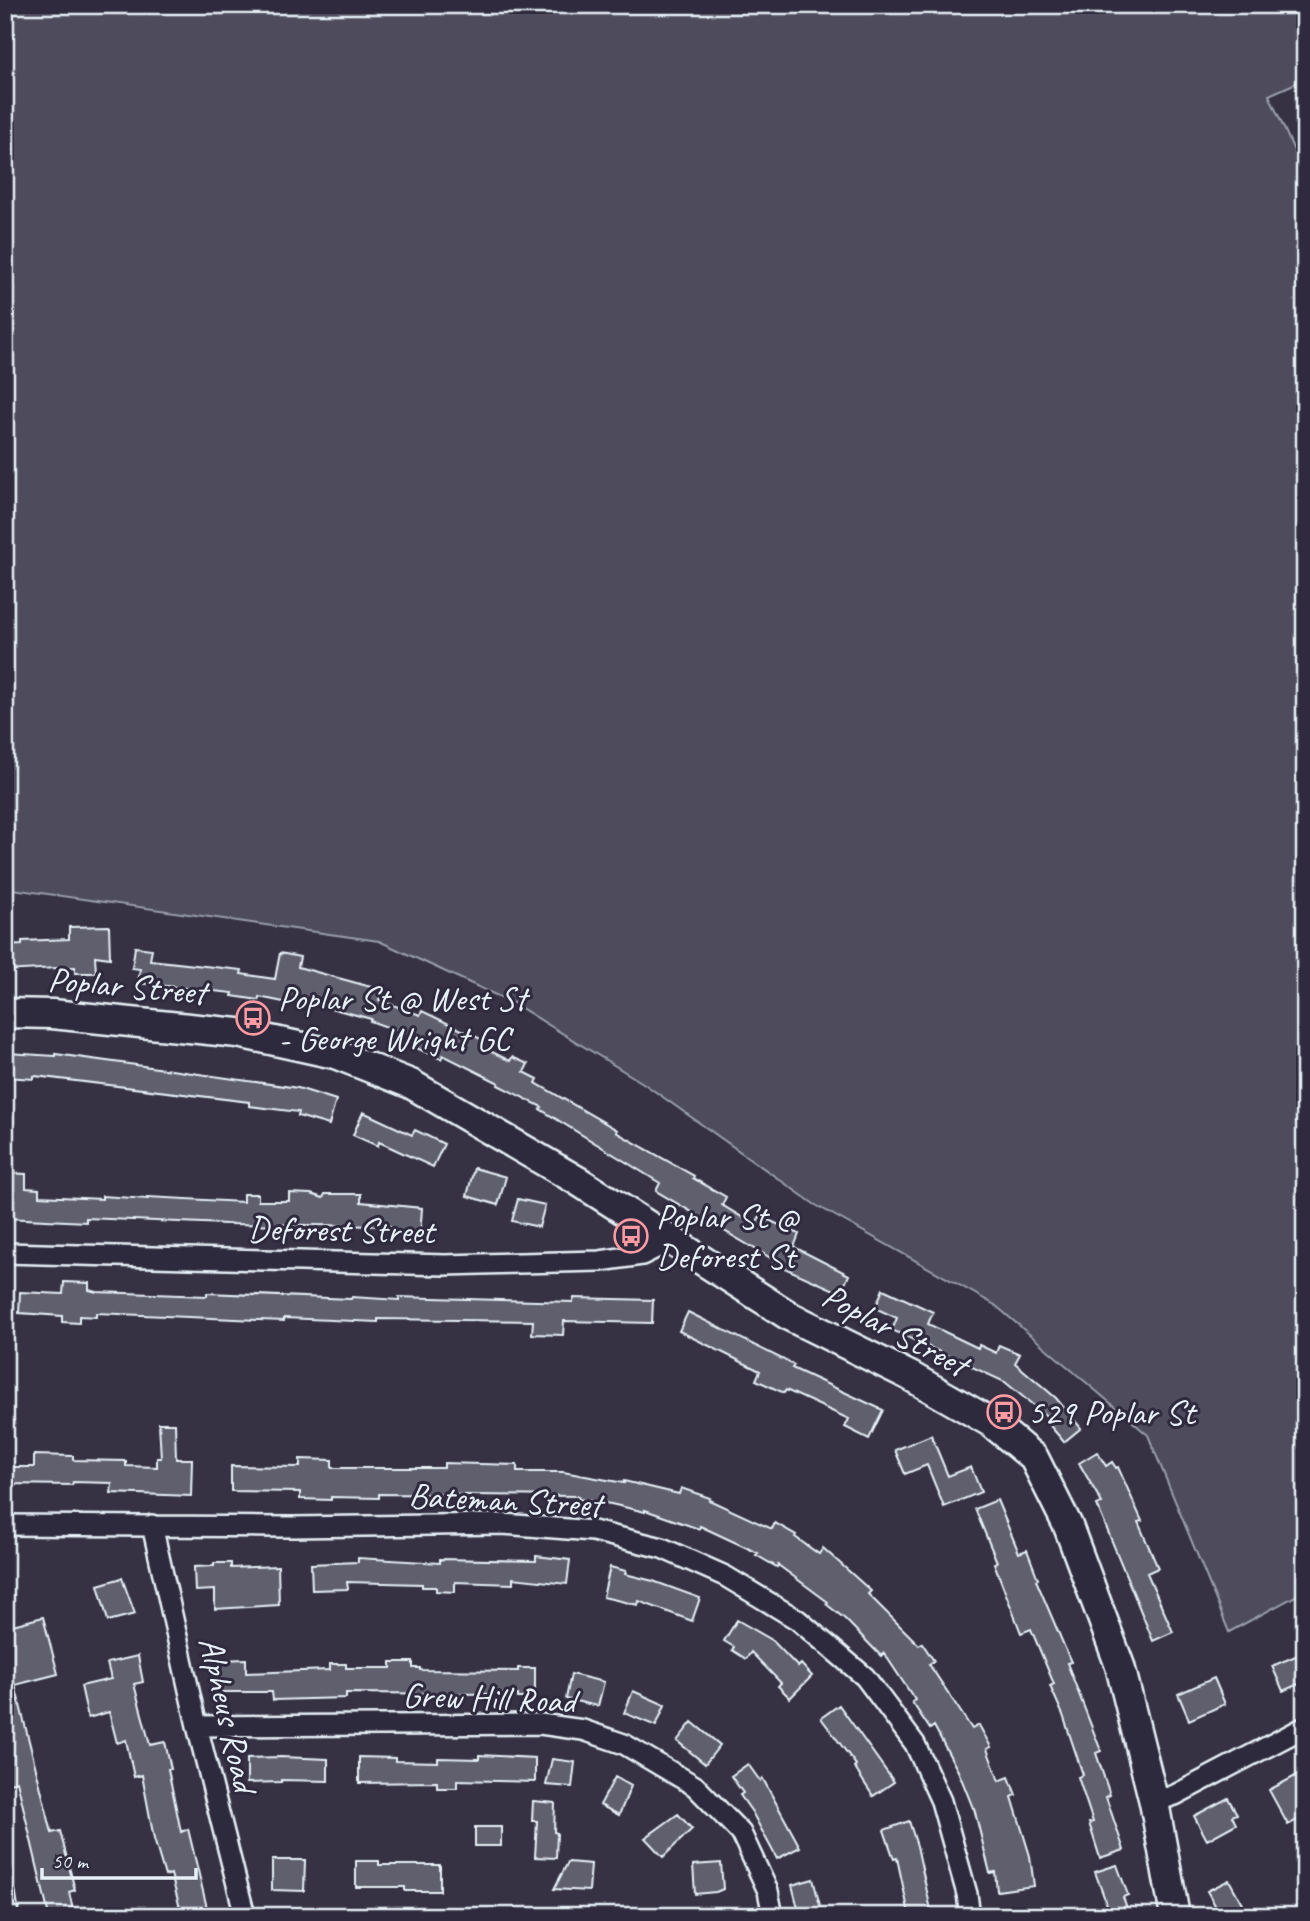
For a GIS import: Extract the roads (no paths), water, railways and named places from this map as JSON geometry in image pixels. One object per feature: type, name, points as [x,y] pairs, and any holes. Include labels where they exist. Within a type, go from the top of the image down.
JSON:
[{"type":"street","name":"Poplar Street","points":[[5,1013],[52,1014],[237,1033],[335,1054],[411,1084],[578,1181],[791,1317],[910,1376],[992,1423],[1034,1458],[1068,1526],[1120,1666],[1154,1802],[1175,1916]]},
{"type":"street","name":"Deforest Street","points":[[5,1253],[445,1265],[600,1261],[642,1255],[672,1240]]},
{"type":"street","name":"Bateman Street","points":[[5,1525],[293,1527],[503,1524],[593,1531],[662,1548],[725,1576],[798,1620],[865,1678],[915,1744],[941,1801],[967,1894],[970,1916]]},
{"type":"street","name":"Alpheus Road","points":[[152,1525],[197,1727],[245,1916]]},
{"type":"street","name":"Grew Hill Road","points":[[197,1727],[540,1724],[583,1730],[624,1744],[695,1786],[741,1833],[768,1891],[773,1916]]},
{"type":"street","points":[[1154,1802],[1175,1795],[1305,1727]]},
{"type":"street","points":[[5,1894],[8,1916]]},
{"type":"place","name":"Poplar St @ West St - George Wright GC","points":[[253,1018]]},
{"type":"place","name":"Poplar St @ Deforest St","points":[[631,1236]]},
{"type":"place","name":"529 Poplar St","points":[[1004,1412]]}]
